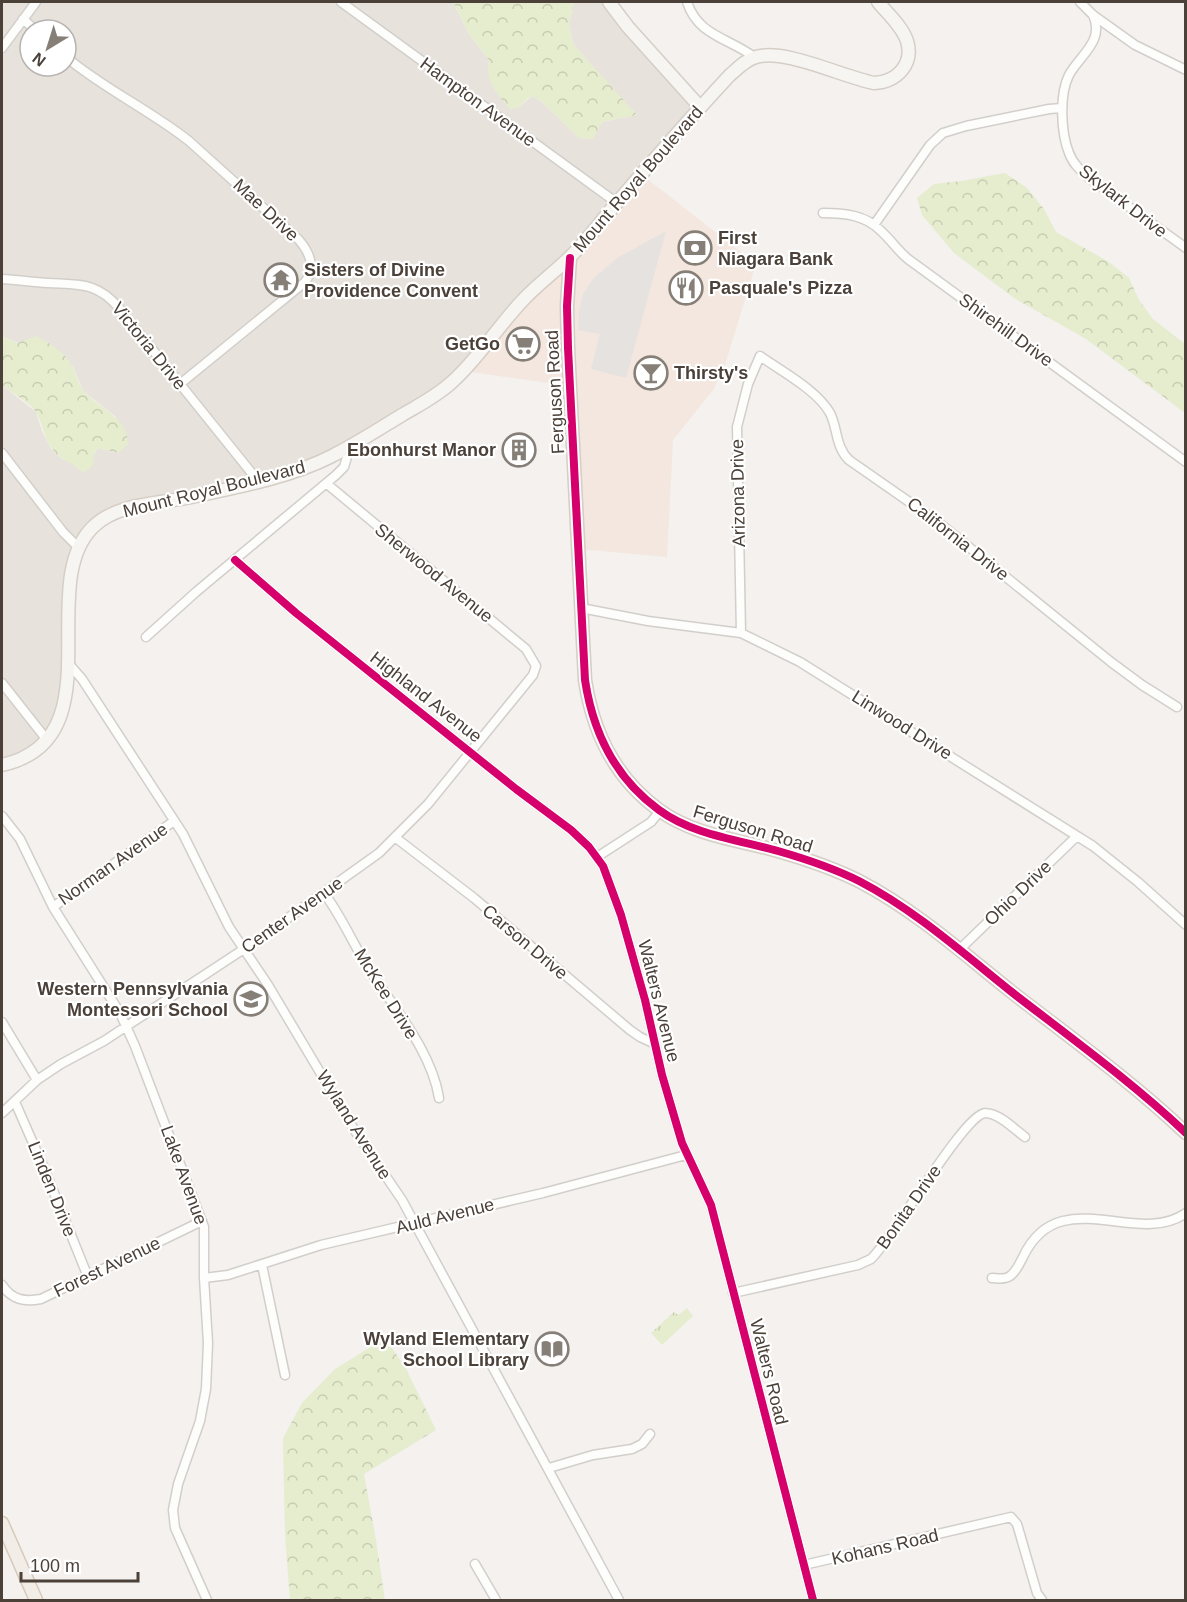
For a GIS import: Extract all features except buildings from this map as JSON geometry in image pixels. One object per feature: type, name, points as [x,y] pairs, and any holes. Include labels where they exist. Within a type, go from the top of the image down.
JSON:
[{"type":"main road","points":[[609,2],[628,27],[700,107]]},
{"type":"main road","points":[[754,57],[775,55],[790,58],[874,83],[891,80],[899,74],[906,62],[907,41],[878,2]]},
{"type":"main road","name":"Mount Royal Boulevard","points":[[2,765],[27,756],[46,740],[62,710],[67,683],[71,575],[78,547],[96,524],[116,512],[258,481],[312,465],[350,447],[428,400],[452,382],[522,301],[570,258],[700,107],[729,76],[754,57]]},
{"type":"main road","name":"Ferguson Road","points":[[570,258],[567,306],[585,680],[591,715],[597,732],[605,750],[622,775],[660,811],[682,823],[714,835],[779,851],[836,871],[859,881],[899,906],[959,950],[1126,1082],[1185,1133]]},
{"type":"main road","points":[[2,1523],[36,1600]]},
{"type":"street","points":[[24,18],[36,2]]},
{"type":"street","name":"Hampton Avenue","points":[[340,2],[617,203]]},
{"type":"street","points":[[687,2],[691,13],[705,29],[754,57]]},
{"type":"street","points":[[1080,2],[1093,15],[1135,45],[1185,70]]},
{"type":"street","name":"Skylark Drive","points":[[1093,15],[1096,30],[1094,42],[1070,73],[1065,86],[1062,108],[1068,148],[1079,169],[1185,248]]},
{"type":"street","points":[[2,48],[18,27]]},
{"type":"street","name":"Mae Drive","points":[[78,66],[99,83],[171,127],[189,141],[299,240],[310,258],[311,271],[305,282],[180,384]]},
{"type":"street","points":[[874,225],[930,145],[943,133],[976,124],[1062,108]]},
{"type":"street","name":"Shirehill Drive","points":[[823,213],[864,218],[908,259],[1185,462]]},
{"type":"street","name":"Victoria Drive","points":[[2,279],[80,284],[99,290],[112,300],[258,481]]},
{"type":"street","name":"Arizona Drive","points":[[741,633],[737,427],[748,384],[760,356]]},
{"type":"street","name":"California Drive","points":[[760,356],[826,406],[834,424],[839,448],[849,460],[938,522],[1111,662],[1177,707]]},
{"type":"street","points":[[146,637],[196,592],[327,484],[344,467],[350,447]]},
{"type":"street","points":[[2,453],[63,532],[78,547]]},
{"type":"street","name":"Sherwood Avenue","points":[[327,484],[513,638],[531,655],[536,666]]},
{"type":"street","name":"Highland Avenue","points":[[235,560],[296,613],[571,830],[597,856]]},
{"type":"street","name":"Linwood Drive","points":[[580,608],[658,622],[741,633],[820,674],[1077,836],[1124,870],[1185,925]]},
{"type":"street","name":"Wyland Avenue","points":[[67,662],[82,679],[194,853],[229,927],[292,1024],[355,1131],[415,1222],[620,1600]]},
{"type":"street","name":"Center Avenue","points":[[2,1113],[37,1080],[126,1027],[159,1003],[244,949],[360,868],[396,838],[428,804],[525,686],[536,666]]},
{"type":"street","points":[[2,683],[46,740]]},
{"type":"street","points":[[597,856],[651,822],[660,811]]},
{"type":"street","name":"Lake Avenue","points":[[2,816],[20,839],[53,907],[120,1013],[202,1221],[205,1234],[204,1278],[208,1343],[206,1389],[200,1421],[178,1484],[173,1510],[175,1528],[207,1600]]},
{"type":"street","name":"Norman Avenue","points":[[53,907],[174,821]]},
{"type":"street","name":"Ohio Drive","points":[[959,950],[1077,836]]},
{"type":"street","name":"Carson Drive","points":[[396,838],[474,898],[630,1030],[655,1044]]},
{"type":"street","name":"Walters Avenue","points":[[597,856],[616,897],[645,1000],[665,1086],[686,1155]]},
{"type":"street","name":"McKee Drive","points":[[324,893],[433,1071],[439,1098]]},
{"type":"street","points":[[2,1022],[37,1080]]},
{"type":"street","name":"Linden Drive","points":[[15,1102],[87,1277]]},
{"type":"street","name":"Bonita Drive","points":[[733,1293],[858,1265],[871,1259],[954,1144],[980,1114],[989,1113],[999,1118],[1025,1137]]},
{"type":"street","name":"Auld Avenue","points":[[204,1278],[220,1277],[321,1245],[543,1193],[686,1155]]},
{"type":"street","name":"Walters Road","points":[[686,1155],[711,1205],[813,1600]]},
{"type":"street","points":[[992,1278],[1002,1279],[1010,1276],[1030,1242],[1044,1230],[1062,1221],[1162,1223],[1175,1220],[1185,1213]]},
{"type":"street","name":"Forest Avenue","points":[[2,1285],[10,1295],[21,1300],[41,1299],[202,1221]]},
{"type":"street","points":[[262,1265],[285,1375]]},
{"type":"street","points":[[549,1468],[593,1455],[632,1449],[642,1444],[650,1434]]},
{"type":"street","name":"Kohans Road","points":[[804,1564],[1011,1517],[1017,1524],[1037,1593],[1042,1600]]},
{"type":"street","points":[[475,1564],[496,1600]]},
{"type":"shaded area","points":[[2,2],[453,2],[469,34],[489,60],[488,69],[518,108],[532,96],[542,102],[579,138],[592,139],[602,122],[636,115],[573,44],[569,24],[574,2],[609,2],[700,107],[463,371],[312,465],[116,512],[78,547],[67,683],[51,733],[2,765],[2,385],[36,412],[42,431],[52,450],[62,459],[74,463],[83,473],[98,448],[118,453],[116,417],[83,391],[73,367],[2,336]]},
{"type":"shaded area","points":[[641,174],[756,264],[724,368],[713,390],[673,440],[667,557],[578,549],[570,386],[463,371]]},
{"type":"shaded area","points":[[666,231],[626,378],[591,369],[600,334],[578,330],[583,294],[594,278],[617,258]]},
{"type":"green space","points":[[453,2],[574,2],[569,24],[573,44],[637,115],[602,122],[593,139],[579,138],[542,102],[532,96],[518,108],[511,109],[492,85],[488,74],[489,60],[469,34]]},
{"type":"green space","points":[[1005,173],[1027,188],[1044,209],[1056,232],[1109,262],[1129,278],[1139,300],[1153,319],[1185,344],[1185,413],[1086,339],[1014,298],[954,253],[922,215],[917,198],[934,184]]},
{"type":"green space","points":[[2,336],[17,343],[36,336],[58,350],[71,364],[84,391],[118,420],[127,435],[128,444],[119,453],[98,448],[94,454],[93,466],[83,473],[56,454],[47,441],[35,411],[24,400],[2,385]]},
{"type":"green space","points":[[687,1308],[693,1316],[662,1345],[651,1333],[674,1312],[678,1315]]},
{"type":"green space","points":[[385,1338],[405,1367],[436,1430],[364,1474],[385,1600],[290,1600],[285,1535],[283,1438],[302,1403],[335,1369]]},
{"type":"cycle path","points":[[570,258],[567,306],[568,348],[585,680],[600,736],[618,769],[630,784],[659,810],[686,825],[717,836],[819,864],[859,881],[900,905],[1101,1061],[1186,1133]]},
{"type":"cycle path","points":[[235,560],[296,613],[516,789],[571,830],[589,847],[603,866],[621,915],[682,1143],[711,1205],[813,1600]]},
{"type":"place","name":"First Niagara Bank","points":[[695,248]]},
{"type":"place","name":"Sisters of Divine Providence Convent","points":[[281,280]]},
{"type":"place","name":"Pasquale's Pizza","points":[[686,288]]},
{"type":"place","name":"GetGo","points":[[523,344]]},
{"type":"place","name":"Thirsty's","points":[[651,373]]},
{"type":"place","name":"Ebonhurst Manor","points":[[519,450]]},
{"type":"place","name":"Western Pennsylvania Montessori School","points":[[251,999]]},
{"type":"place","name":"Wyland Elementary School Library","points":[[552,1349]]}]
